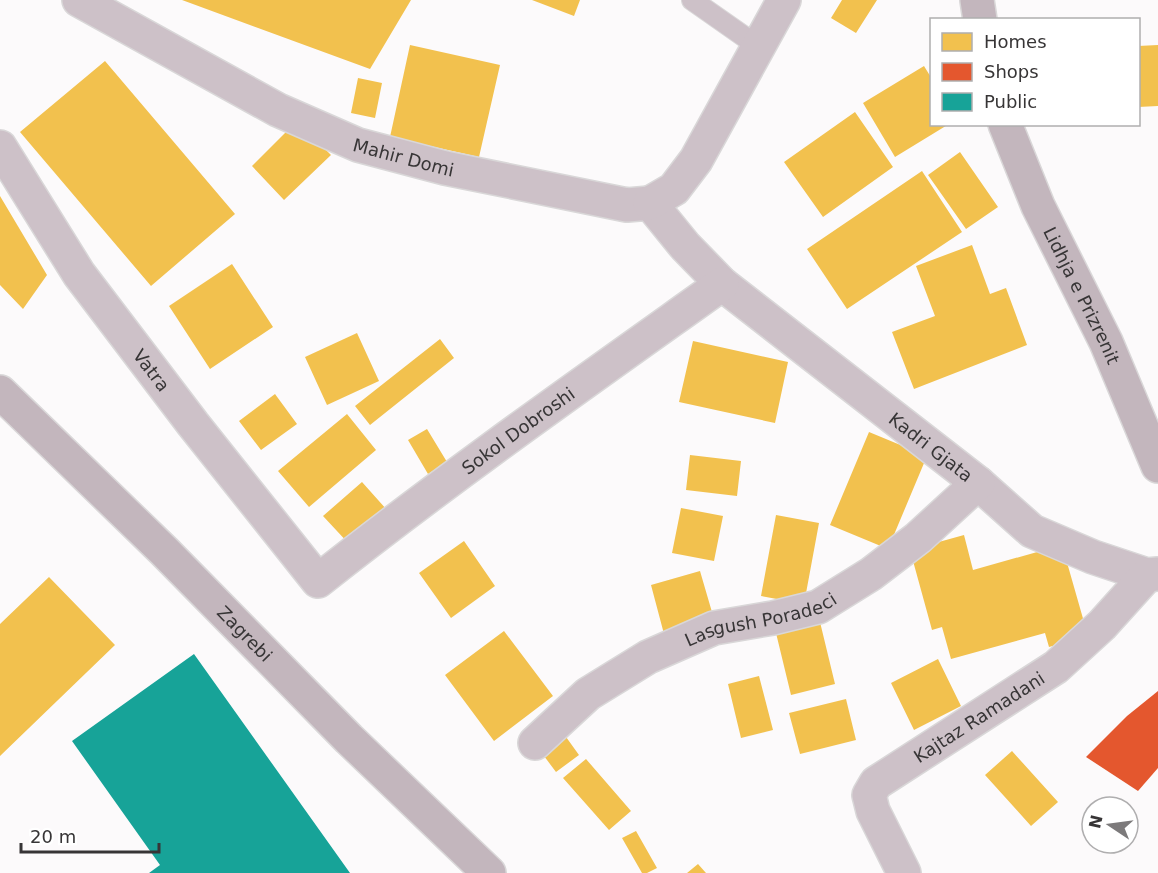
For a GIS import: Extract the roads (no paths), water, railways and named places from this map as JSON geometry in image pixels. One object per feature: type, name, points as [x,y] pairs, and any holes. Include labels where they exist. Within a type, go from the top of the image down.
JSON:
[{"type":"main road","points":[[977,0],[980,18]]},
{"type":"main road","name":"Lidhja e Prizrenit","points":[[1006,126],[1038,206],[1106,342],[1158,466]]},
{"type":"main road","name":"Zagrebi","points":[[0,392],[164,551],[349,739],[489,873]]},
{"type":"street","name":"Mahir Domi","points":[[79,0],[278,110],[358,145],[445,168],[616,203],[627,205],[650,203]]},
{"type":"street","points":[[722,284],[685,246],[650,203],[674,189],[696,160],[784,0]]},
{"type":"street","name":"Vatra","points":[[0,147],[79,274],[193,424],[318,581]]},
{"type":"street","name":"Sokol Dobroshi","points":[[318,581],[487,452],[722,284]]},
{"type":"street","name":"Kadri Gjata","points":[[722,284],[978,483],[1032,531],[1093,557],[1153,574]]},
{"type":"street","name":"Lasgush Poradeci","points":[[535,743],[588,694],[648,657],[714,628],[818,607],[871,574],[918,538],[978,483]]},
{"type":"street","name":"Kajtaz Ramadani","points":[[904,873],[873,811],[869,795],[876,783],[1056,667],[1153,574]]},
{"type":"lane","points":[[692,0],[759,47]]}]
